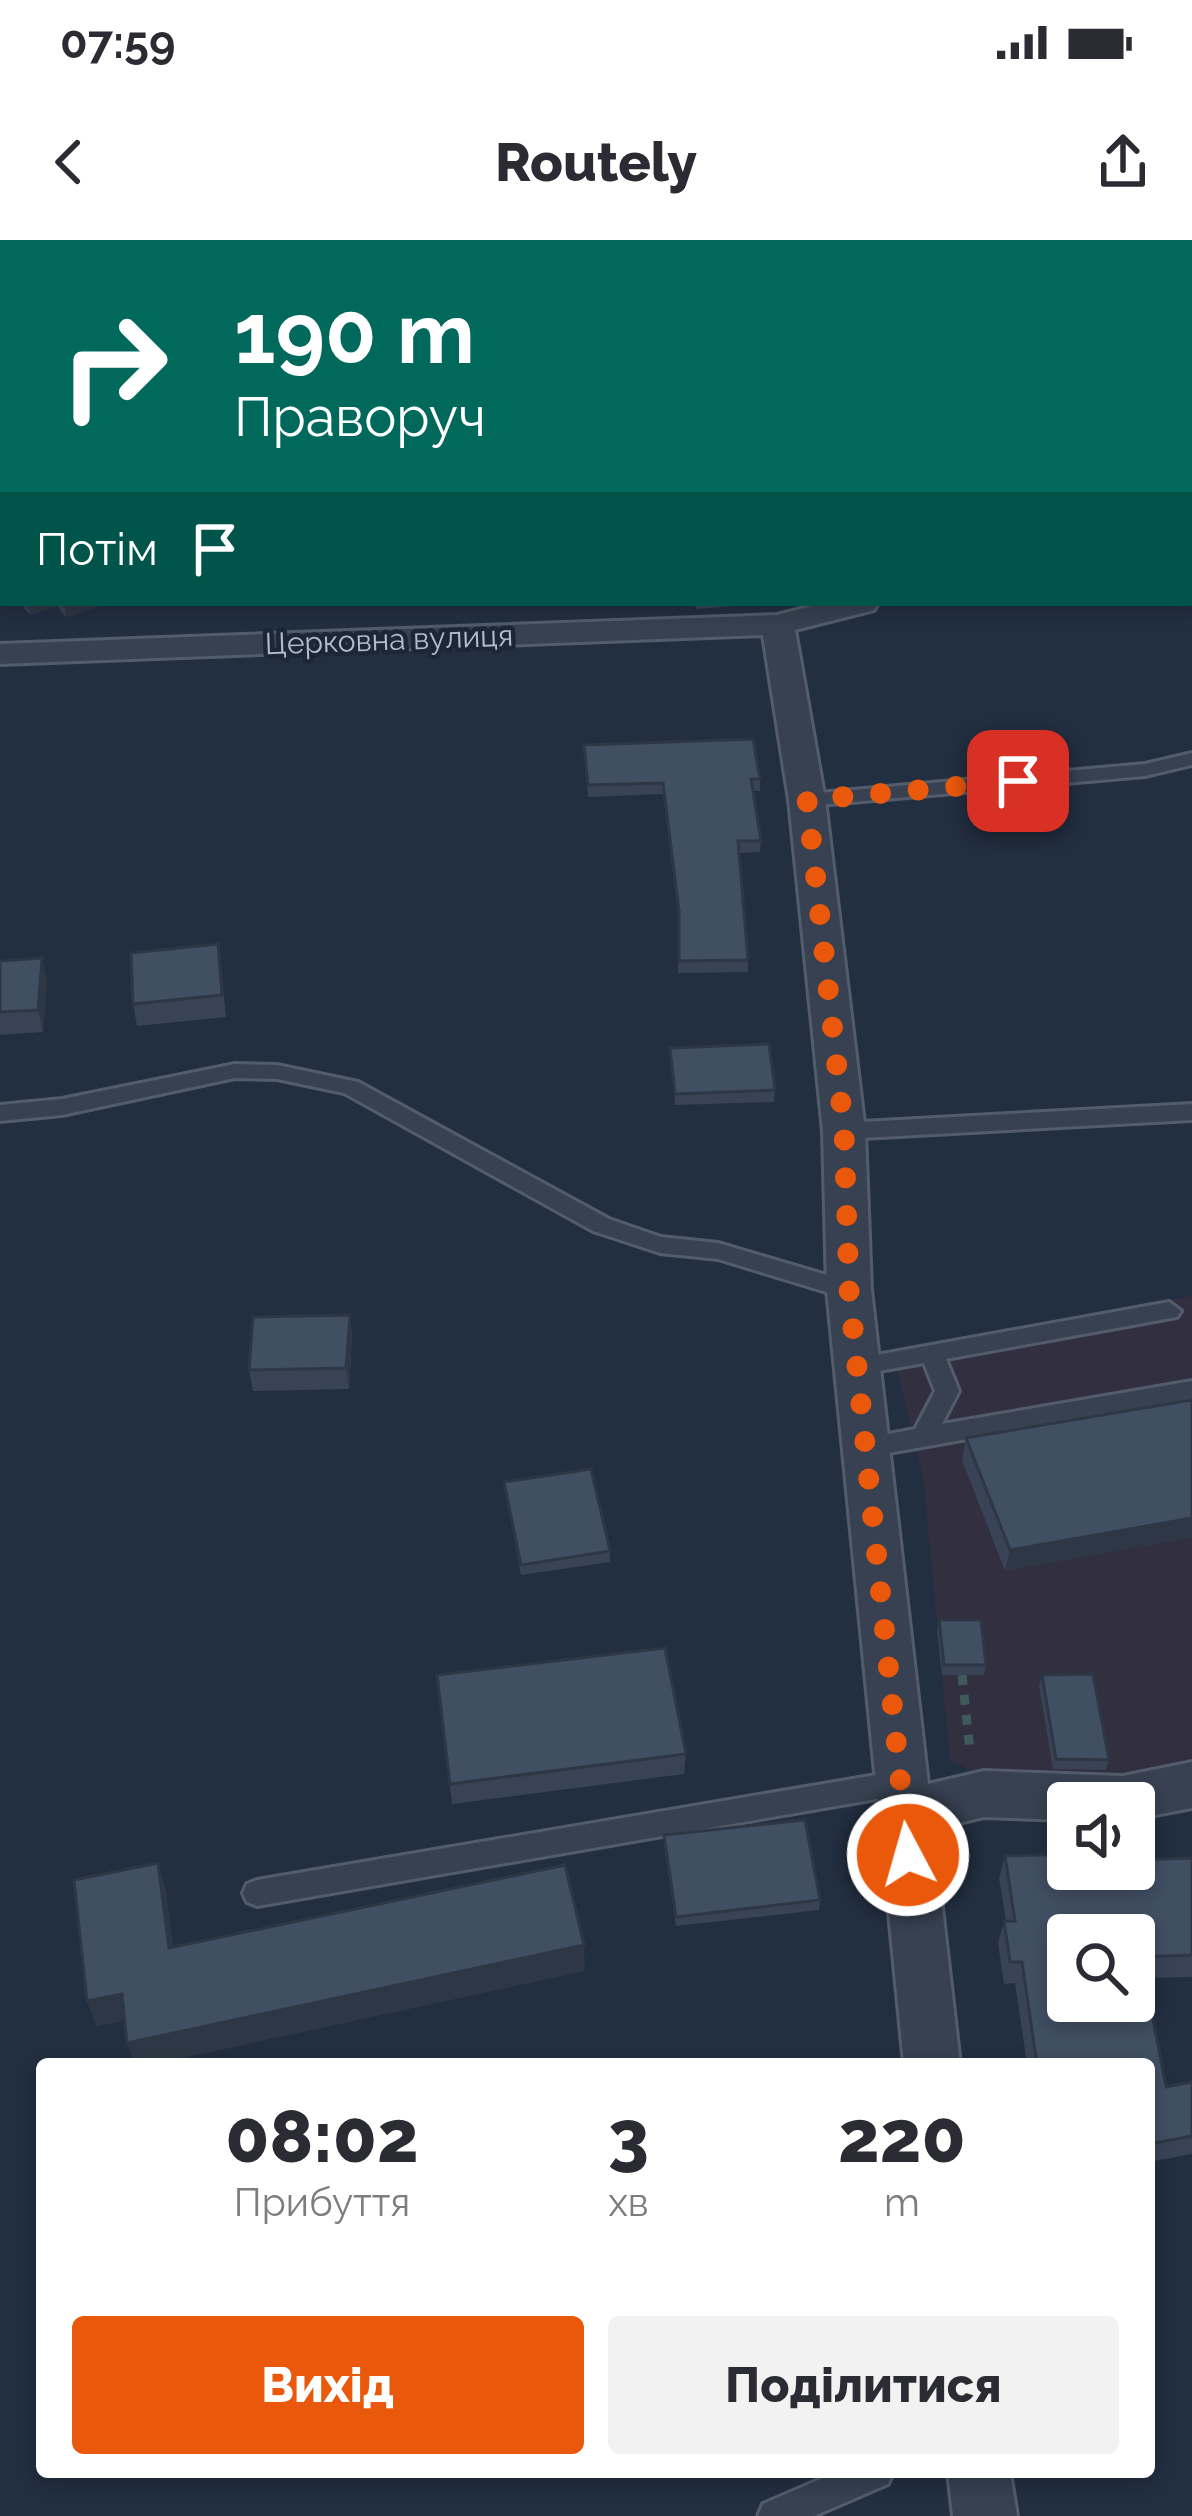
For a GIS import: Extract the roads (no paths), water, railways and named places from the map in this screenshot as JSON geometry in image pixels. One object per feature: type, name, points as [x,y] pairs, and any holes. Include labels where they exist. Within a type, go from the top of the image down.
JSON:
[{"type":"street","name":"Церковна вулиця","points":[[0,654],[778,626],[851,606]]},
{"type":"street","points":[[778,626],[807,800],[844,1130],[849,1290],[914,1800],[932,2058]]},
{"type":"street","points":[[914,1800],[984,1794],[1123,1799],[1192,1784]]},
{"type":"street","points":[[980,2478],[985,2516]]},
{"type":"lane","points":[[807,800],[1144,770],[1192,758]]},
{"type":"lane","points":[[0,1114],[62,1107],[235,1071],[278,1072],[350,1087],[601,1225],[659,1245],[718,1250],[849,1290]]},
{"type":"lane","points":[[844,1130],[1192,1112]]},
{"type":"lane","points":[[857,1366],[1169,1311]]},
{"type":"lane","points":[[923,1437],[946,1391],[932,1353]]},
{"type":"lane","points":[[866,1447],[1192,1390]]},
{"type":"lane","points":[[257,1893],[914,1800]]},
{"type":"lane","points":[[776,2516],[862,2478]]}]
